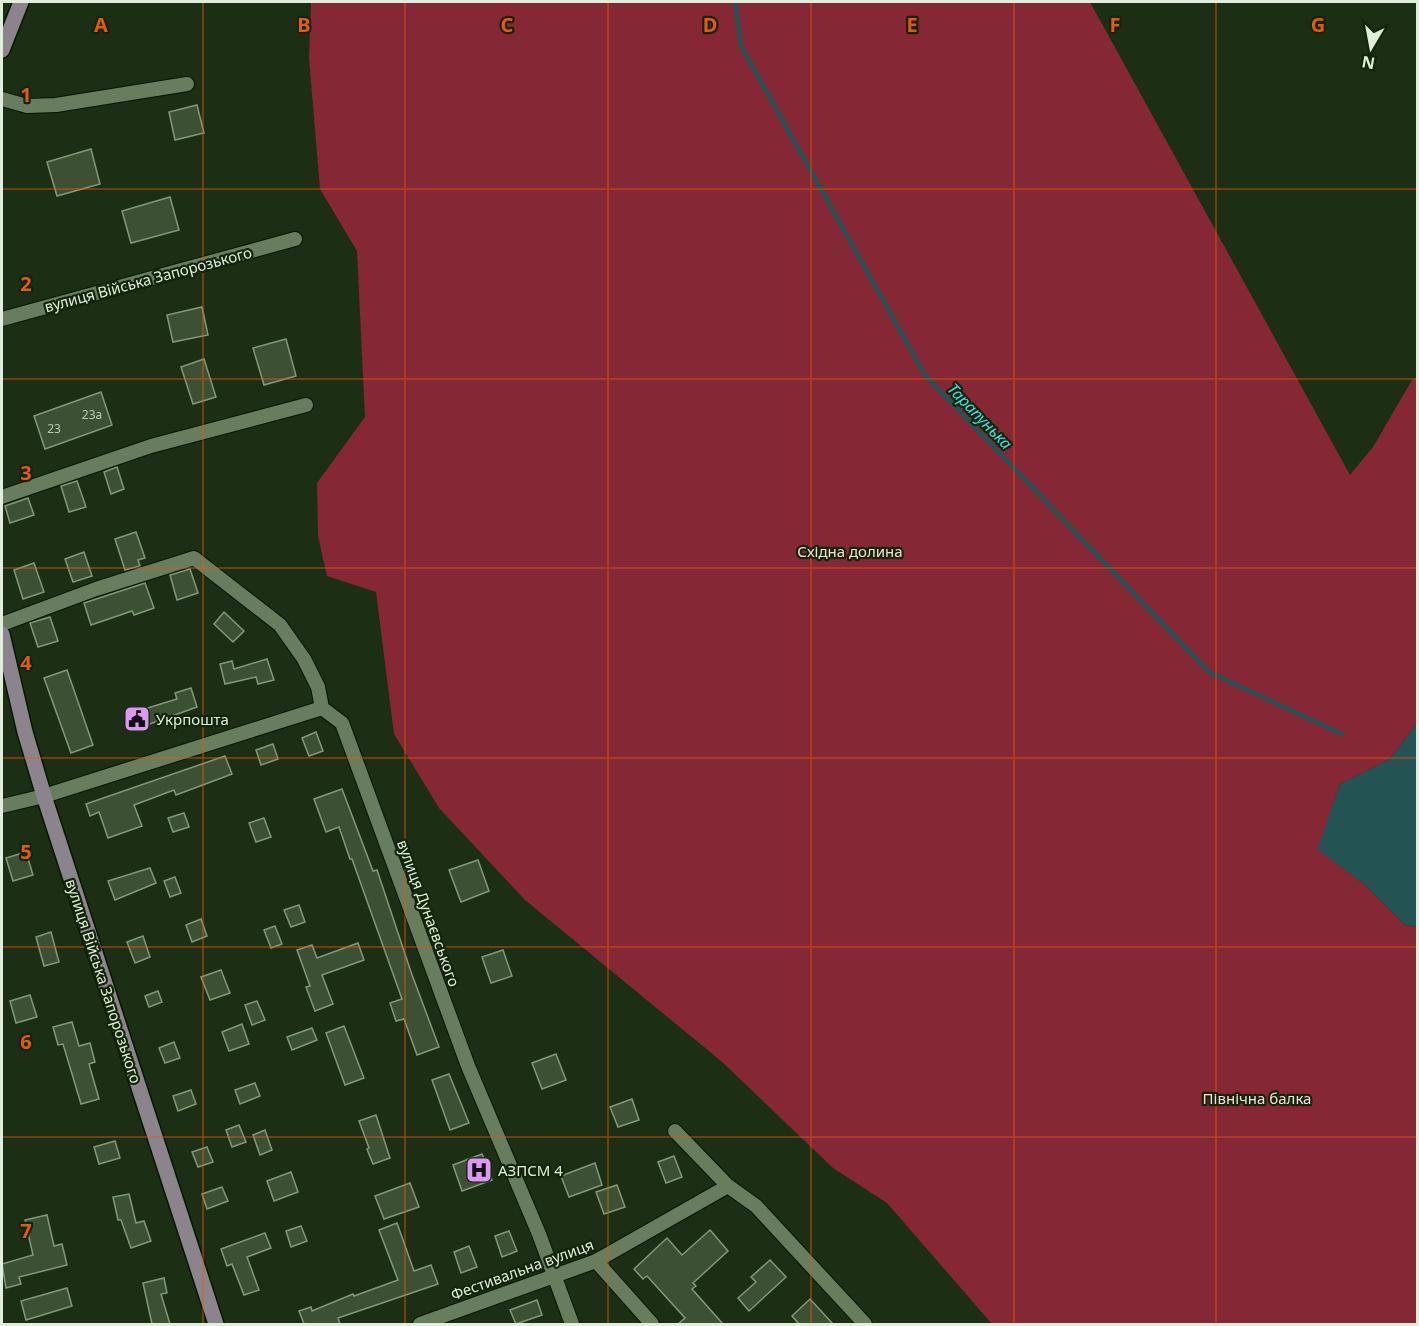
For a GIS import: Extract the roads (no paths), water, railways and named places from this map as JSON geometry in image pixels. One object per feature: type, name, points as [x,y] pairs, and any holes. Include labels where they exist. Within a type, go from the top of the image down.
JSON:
[{"type":"street","points":[[2,50],[21,2]]},
{"type":"street","points":[[2,99],[27,106],[56,105],[187,84]]},
{"type":"street","name":"вулиця Війська Запорозького","points":[[2,319],[296,239]]},
{"type":"street","points":[[2,497],[151,446],[306,405]]},
{"type":"street","points":[[2,624],[96,589],[194,558],[280,626],[304,659],[318,687],[322,708],[44,796],[2,806]]},
{"type":"street","name":"вулиця Війська Запорозького","points":[[2,634],[25,732],[44,796],[216,1324]]},
{"type":"street","name":"вулиця Дунаєвського","points":[[322,708],[342,723],[468,1066],[539,1234],[572,1324]]},
{"type":"street","points":[[675,1131],[728,1186],[756,1206],[864,1324]]},
{"type":"street","name":"Фестивальна вулиця","points":[[420,1324],[596,1261],[728,1186]]},
{"type":"street","points":[[596,1261],[652,1324]]},
{"type":"water","points":[[1417,723],[1418,927],[1405,925],[1365,885],[1317,849],[1340,784],[1390,759]]},
{"type":"waterway","name":"Тарапунька","points":[[735,2],[741,46],[925,375],[1209,672],[1342,734]]},
{"type":"place","name":"Укрпошта","points":[[137,719]]},
{"type":"place","name":"АЗПСМ 4","points":[[479,1170]]},
{"type":"park label","name":"Східна долина","points":[[850,551]]},
{"type":"park label","name":"Північна балка","points":[[1257,1098]]}]
